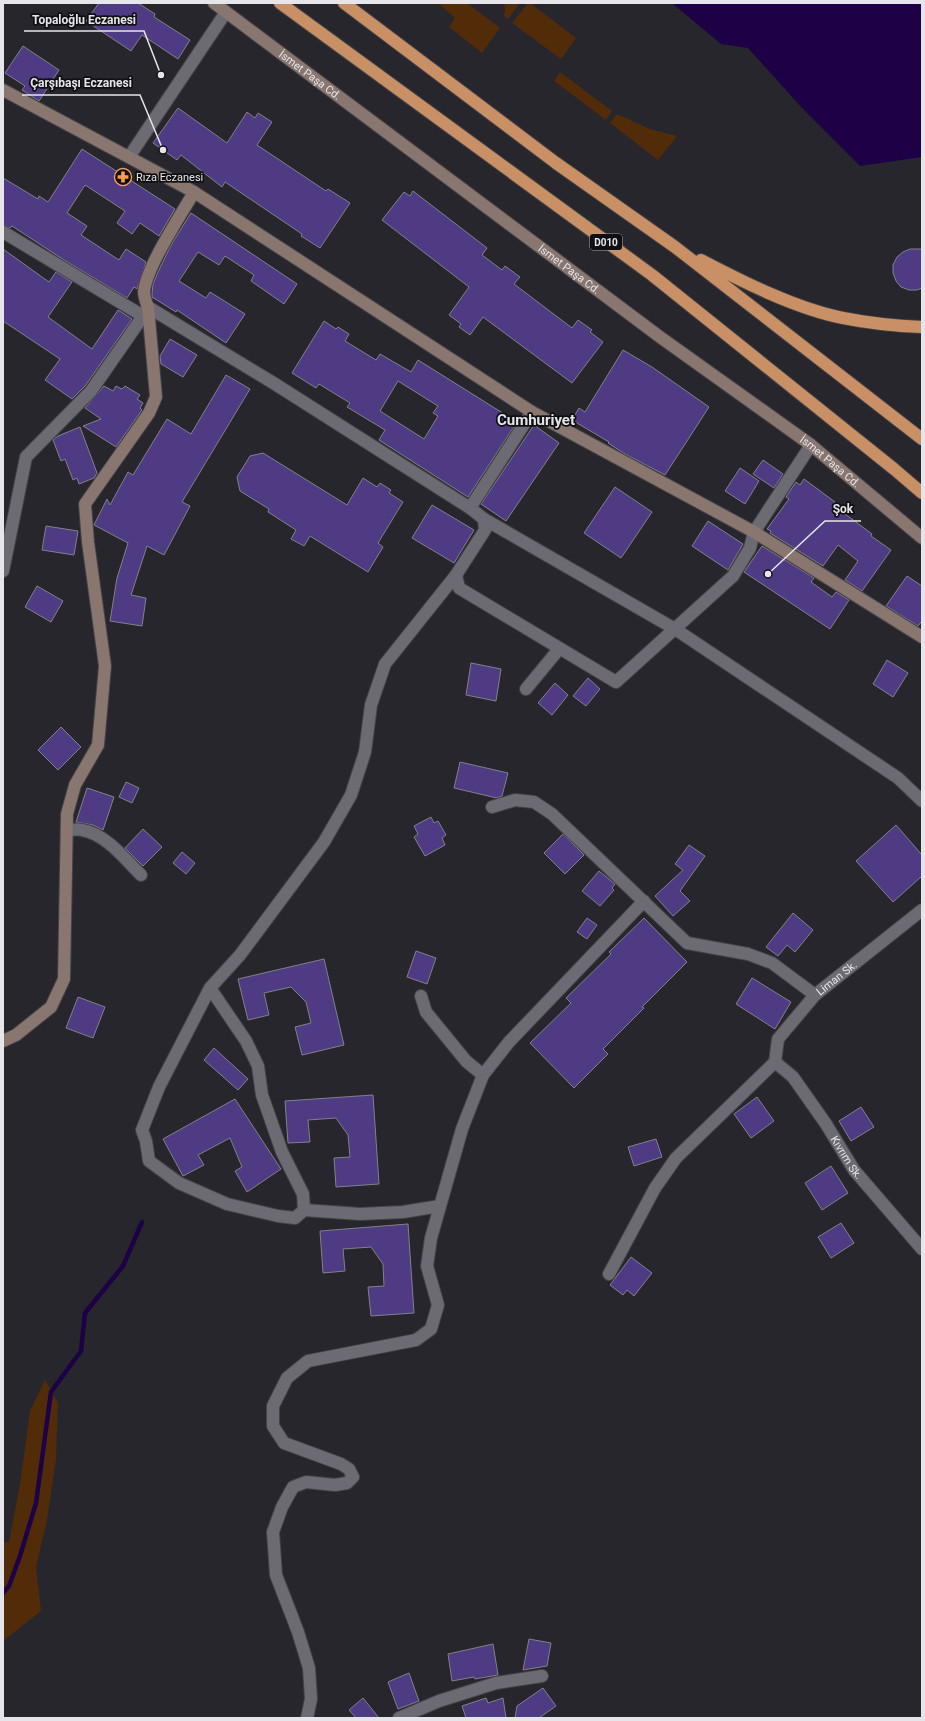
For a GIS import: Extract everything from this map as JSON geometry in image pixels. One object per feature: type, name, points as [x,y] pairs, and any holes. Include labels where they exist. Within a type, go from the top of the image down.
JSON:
[{"type":"highway","name":"D010","points":[[280,3],[652,275],[922,493]]},
{"type":"highway","points":[[344,3],[556,163],[675,247],[922,439]]},
{"type":"highway","points":[[675,247],[729,274],[803,306],[842,318],[922,327]]},
{"type":"street","name":"İsmet Paşa Cd.","points":[[214,3],[660,337],[811,445],[922,538]]},
{"type":"street","points":[[129,157],[226,12]]},
{"type":"street","points":[[3,90],[194,192],[532,412],[754,532],[922,637]]},
{"type":"street","points":[[3,1041],[16,1035],[51,1007],[64,979],[67,814],[75,785],[98,746],[105,666],[88,542],[85,504],[149,413],[156,397],[144,293],[148,277],[159,252],[194,192]]},
{"type":"street","points":[[3,232],[275,384],[484,518],[676,629],[898,778],[922,801]]},
{"type":"street","points":[[3,571],[26,457],[91,390],[145,312]]},
{"type":"street","points":[[470,508],[532,412]]},
{"type":"street","points":[[456,575],[459,588],[616,682],[733,576],[750,548],[754,532],[811,445]]},
{"type":"street","points":[[440,1206],[403,1212],[360,1214],[304,1210],[295,1218],[278,1216],[227,1204],[179,1183],[148,1161],[146,1141],[142,1130],[158,1087],[210,988],[240,955],[324,842],[351,796],[365,752],[371,705],[385,664],[456,575],[485,530],[484,518]]},
{"type":"street","points":[[526,689],[559,649]]},
{"type":"street","points":[[492,807],[515,800],[534,802],[552,814],[687,943],[748,954],[772,963],[815,995]]},
{"type":"street","points":[[67,830],[82,830],[100,837],[116,850],[141,875]]},
{"type":"street","points":[[307,1718],[311,1699],[309,1668],[298,1632],[276,1575],[273,1532],[282,1507],[293,1487],[306,1482],[335,1485],[347,1483],[353,1477],[349,1469],[341,1464],[284,1442],[273,1426],[273,1406],[287,1378],[308,1361],[416,1340],[430,1329],[438,1305],[427,1266],[431,1238],[462,1129],[483,1075],[509,1042],[644,901]]},
{"type":"street","name":"Liman Sk.","points":[[775,1062],[778,1039],[815,995],[922,910]]},
{"type":"street","points":[[210,988],[246,1041],[258,1066],[262,1095],[282,1152],[303,1194],[304,1210]]},
{"type":"street","points":[[421,996],[426,1012],[466,1061],[483,1075]]},
{"type":"street","points":[[609,1274],[655,1188],[676,1158],[775,1062]]},
{"type":"street","name":"Kıvrım Sk.","points":[[775,1062],[793,1077],[826,1124],[854,1170],[922,1250]]},
{"type":"street","points":[[399,1718],[438,1701],[496,1683],[542,1676]]},
{"type":"shaded area","points":[[442,3],[467,3],[500,28],[482,53],[449,27],[455,18],[440,5]]},
{"type":"shaded area","points":[[504,3],[520,3],[508,19],[504,16]]},
{"type":"shaded area","points":[[528,3],[576,38],[561,59],[512,23]]},
{"type":"shaded area","points":[[672,3],[922,3],[922,157],[860,166],[803,109],[748,48],[721,44]]},
{"type":"shaded area","points":[[560,72],[612,111],[606,120],[554,81]]},
{"type":"shaded area","points":[[617,114],[650,129],[677,136],[658,160],[610,123]]},
{"type":"shaded area","points":[[45,1380],[58,1403],[56,1459],[47,1520],[36,1567],[41,1611],[3,1641],[3,1542],[9,1542],[20,1484],[30,1411]]},
{"type":"building","points":[[99,3],[138,3],[155,14],[154,17],[190,40],[178,59],[142,35],[131,51],[86,21]]},
{"type":"building","points":[[23,46],[59,70],[39,101],[22,90],[25,86],[5,73]]},
{"type":"building","points":[[178,108],[227,143],[247,112],[255,118],[258,113],[272,122],[257,145],[326,191],[328,189],[350,203],[320,248],[301,236],[302,234],[225,182],[222,187],[181,155],[177,160],[153,143]]},
{"type":"building","points":[[82,149],[175,209],[159,236],[140,223],[132,234],[117,223],[125,211],[85,185],[67,213],[87,226],[81,235],[119,260],[126,249],[146,262],[137,289],[134,287],[127,298],[64,260],[12,226],[10,228],[3,225],[3,178],[38,199],[39,196],[48,202]]},
{"type":"building","points":[[413,191],[487,248],[482,255],[502,270],[505,266],[520,277],[514,284],[572,328],[578,320],[592,330],[590,332],[603,342],[572,383],[483,317],[470,335],[459,327],[461,324],[449,315],[469,287],[382,220],[404,192],[410,196]]},
{"type":"building","points":[[191,213],[297,284],[284,304],[251,281],[254,275],[225,256],[219,265],[198,252],[179,281],[206,298],[210,292],[245,314],[226,343],[177,310],[176,312],[152,297],[153,284],[158,272],[171,245]]},
{"type":"building","points":[[3,249],[49,282],[56,272],[72,282],[48,317],[92,349],[118,310],[132,319],[85,386],[72,399],[45,380],[60,359],[3,321]]},
{"type":"building","points":[[910,249],[922,249],[922,288],[917,290],[909,290],[901,287],[896,281],[893,273],[893,265],[897,257]]},
{"type":"building","points":[[324,321],[336,329],[338,327],[349,334],[345,341],[376,360],[380,354],[411,372],[418,360],[517,422],[468,497],[379,440],[385,430],[347,407],[350,403],[319,384],[316,388],[292,373]],"holes":[[[398,381],[438,406],[433,413],[438,416],[424,439],[380,411]]]},
{"type":"building","points":[[170,339],[197,355],[183,377],[161,364],[160,356]]},
{"type":"building","points":[[623,350],[652,367],[709,407],[665,475],[625,454],[608,443],[609,442],[572,420],[579,408],[585,412]]},
{"type":"building","points":[[226,375],[250,389],[182,502],[190,506],[164,555],[147,546],[131,595],[146,598],[142,626],[110,621],[117,578],[128,543],[94,525],[107,499],[110,505],[128,472],[133,475],[167,419],[191,434]]},
{"type":"building","points":[[104,386],[113,391],[116,386],[122,389],[125,386],[140,395],[137,399],[143,403],[140,408],[142,410],[116,447],[83,426],[101,419],[85,408]]},
{"type":"building","points":[[534,425],[559,443],[506,521],[481,504]]},
{"type":"building","points":[[80,427],[97,473],[94,478],[79,484],[77,478],[73,480],[65,459],[61,461],[53,440],[58,436]]},
{"type":"building","points":[[263,453],[347,505],[363,478],[377,487],[380,483],[391,490],[389,493],[403,502],[378,543],[383,547],[368,572],[310,536],[304,546],[291,539],[296,530],[268,512],[269,509],[240,491],[237,477],[250,456]]},
{"type":"building","points":[[763,460],[783,474],[774,488],[753,474]]},
{"type":"building","points":[[740,468],[759,481],[745,504],[725,491]]},
{"type":"building","points":[[804,479],[835,502],[833,505],[891,550],[862,591],[845,580],[858,561],[838,545],[823,566],[770,533],[771,531],[767,529],[789,499],[786,497],[796,482],[800,485]]},
{"type":"building","points":[[615,487],[652,512],[621,558],[584,533]]},
{"type":"building","points":[[432,505],[474,530],[454,563],[412,538]]},
{"type":"building","points":[[708,521],[743,544],[728,570],[692,546]]},
{"type":"building","points":[[46,526],[78,531],[74,555],[42,550]]},
{"type":"building","points":[[762,546],[814,578],[811,582],[832,597],[836,592],[849,600],[830,629],[744,572]]},
{"type":"building","points":[[907,576],[922,586],[922,621],[918,626],[886,606]]},
{"type":"building","points":[[37,586],[63,601],[51,622],[25,607]]},
{"type":"building","points":[[887,660],[908,673],[893,697],[873,684]]},
{"type":"building","points":[[471,663],[501,669],[496,701],[466,695]]},
{"type":"building","points":[[588,678],[600,689],[586,706],[573,696]]},
{"type":"building","points":[[555,683],[568,695],[552,715],[538,703]]},
{"type":"building","points":[[61,727],[81,747],[58,770],[38,750]]},
{"type":"building","points":[[460,762],[508,773],[502,796],[497,798],[454,788]]},
{"type":"building","points":[[126,782],[139,788],[132,803],[119,797]]},
{"type":"building","points":[[87,788],[114,797],[103,830],[93,825],[76,822]]},
{"type":"building","points":[[431,817],[434,823],[438,821],[446,835],[442,838],[445,845],[425,856],[414,837],[418,834],[414,826]]},
{"type":"building","points":[[896,825],[922,855],[922,876],[893,902],[856,861]]},
{"type":"building","points":[[143,829],[162,847],[143,866],[125,848]]},
{"type":"building","points":[[563,834],[584,855],[565,874],[544,853]]},
{"type":"building","points":[[689,845],[705,856],[680,891],[690,901],[673,916],[655,896],[683,870],[675,864]]},
{"type":"building","points":[[182,852],[195,863],[186,874],[173,863]]},
{"type":"building","points":[[599,871],[615,884],[612,888],[614,890],[600,906],[582,891]]},
{"type":"building","points":[[793,913],[813,930],[795,952],[787,945],[778,956],[766,947]]},
{"type":"building","points":[[587,918],[597,925],[587,939],[577,932]]},
{"type":"building","points":[[644,918],[687,962],[603,1049],[608,1054],[574,1088],[530,1043],[571,1003],[566,998],[611,954],[609,952]]},
{"type":"building","points":[[416,951],[436,958],[427,984],[407,977]]},
{"type":"building","points":[[324,959],[344,1045],[302,1055],[295,1027],[311,1023],[306,1002],[291,987],[264,993],[269,1015],[248,1020],[238,979]]},
{"type":"building","points":[[752,978],[791,1002],[775,1029],[736,1004]]},
{"type":"building","points":[[78,997],[105,1007],[93,1038],[66,1028]]},
{"type":"building","points":[[214,1048],[248,1079],[238,1090],[204,1060]]},
{"type":"building","points":[[373,1095],[379,1184],[336,1187],[334,1158],[350,1157],[348,1135],[336,1118],[308,1120],[310,1142],[288,1143],[285,1101]]},
{"type":"building","points":[[757,1097],[774,1121],[751,1138],[734,1114]]},
{"type":"building","points":[[235,1099],[281,1169],[247,1192],[235,1171],[242,1167],[230,1138],[198,1155],[204,1165],[183,1176],[163,1139]]},
{"type":"building","points":[[861,1107],[874,1127],[851,1141],[839,1121]]},
{"type":"building","points":[[656,1139],[662,1157],[634,1166],[628,1147]]},
{"type":"building","points":[[831,1166],[848,1193],[822,1210],[805,1183]]},
{"type":"building","points":[[841,1223],[854,1243],[831,1258],[818,1237]]},
{"type":"building","points":[[408,1224],[414,1313],[371,1316],[368,1287],[384,1286],[383,1264],[371,1247],[343,1249],[345,1271],[323,1273],[320,1231]]},
{"type":"building","points":[[631,1257],[652,1273],[634,1296],[627,1290],[623,1295],[610,1285]]},
{"type":"building","points":[[529,1639],[551,1643],[547,1666],[523,1670]]},
{"type":"building","points":[[493,1644],[498,1675],[452,1681],[448,1654]]},
{"type":"building","points":[[409,1673],[419,1701],[398,1709],[388,1682]]},
{"type":"building","points":[[543,1688],[556,1706],[539,1718],[515,1718],[517,1706]]},
{"type":"building","points":[[363,1698],[379,1718],[356,1718],[349,1710]]},
{"type":"building","points":[[486,1698],[488,1703],[503,1698],[506,1718],[466,1718],[462,1706]]},
{"type":"waterway","points":[[3,1593],[9,1586],[36,1503],[51,1392],[81,1351],[85,1313],[123,1266],[142,1222]]},
{"type":"place","name":"Topaloğlu Eczanesi","points":[[161,75]]},
{"type":"place","name":"Çarşıbaşı Eczanesi","points":[[163,150]]},
{"type":"place","name":"Rıza Eczanesi","points":[[123,177]]},
{"type":"place","name":"Şok","points":[[768,574]]},
{"type":"district","name":"Cumhuriyet","points":[[536,420]]}]
